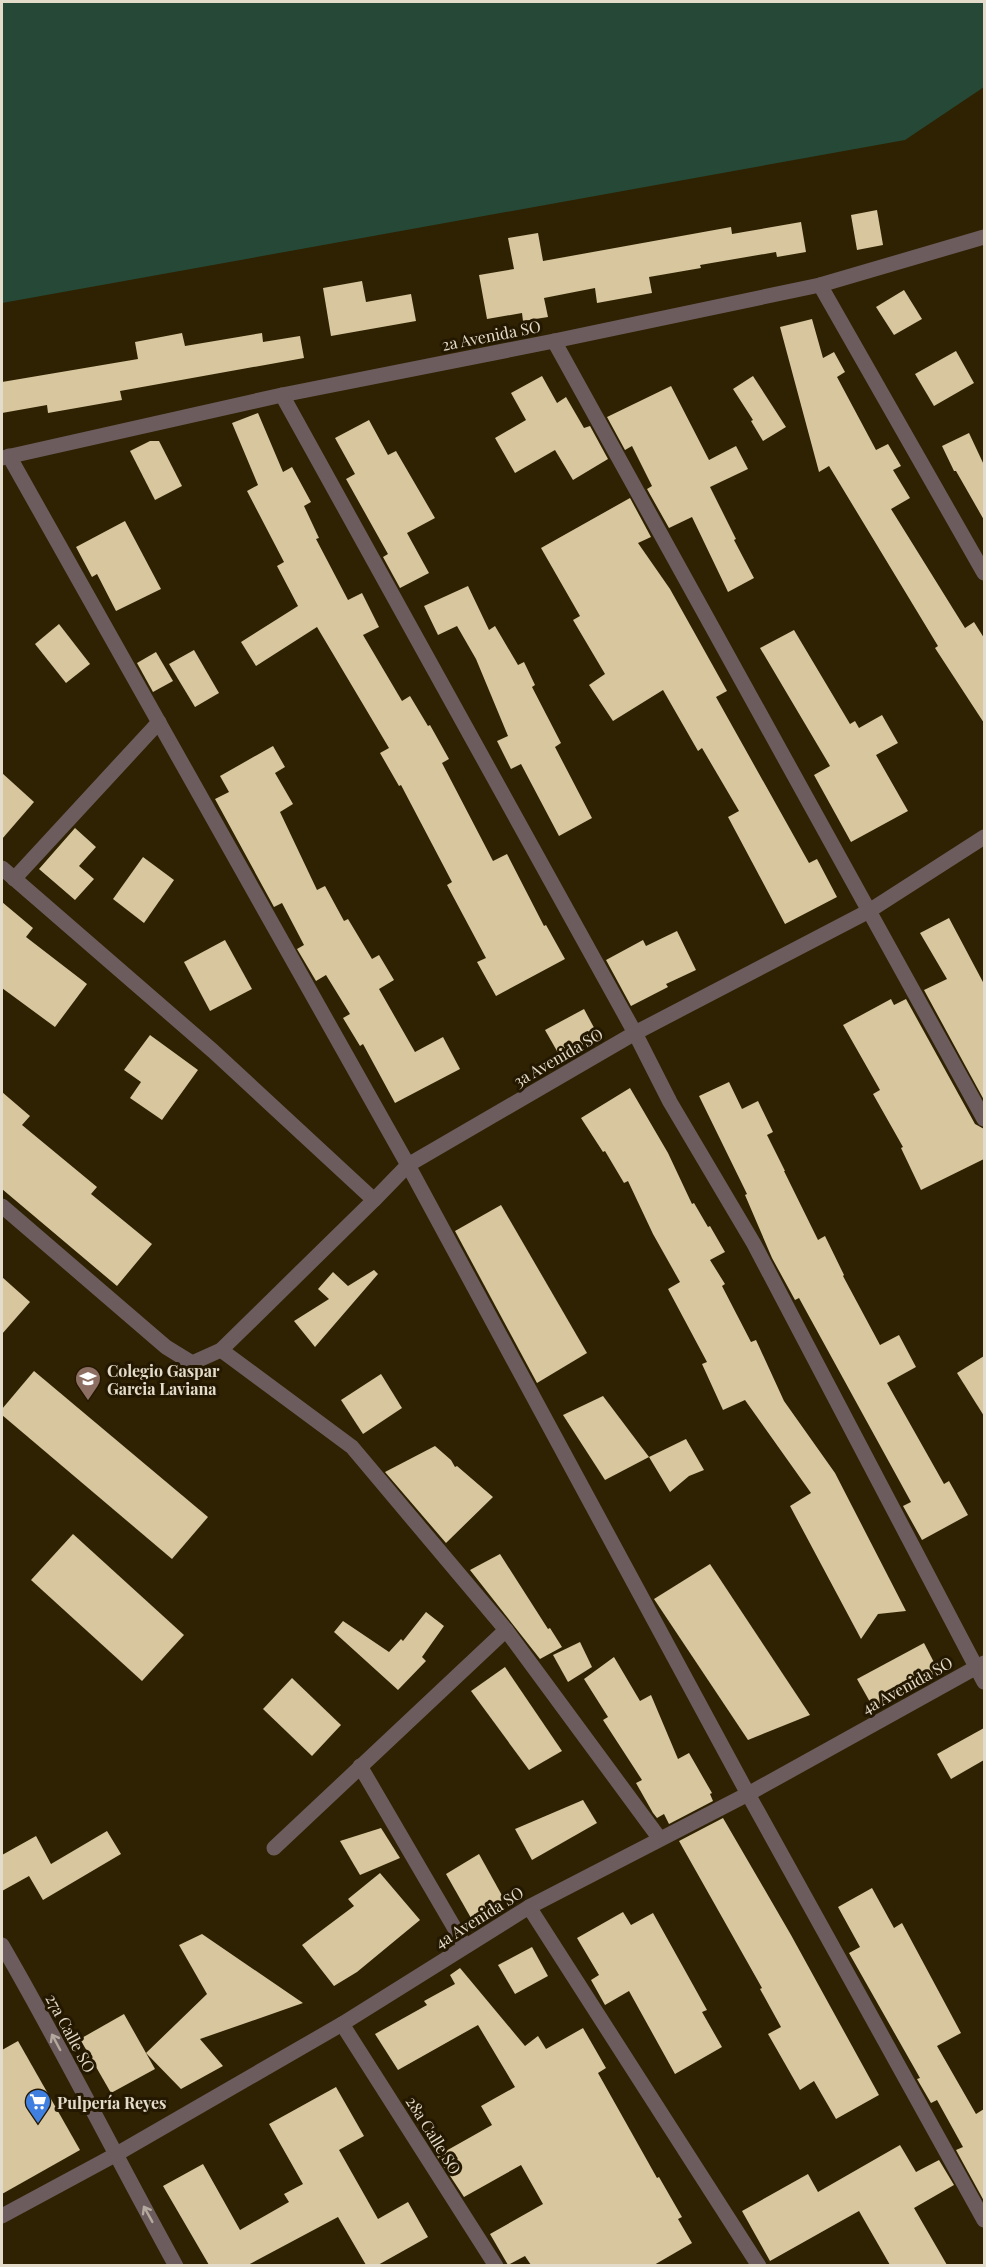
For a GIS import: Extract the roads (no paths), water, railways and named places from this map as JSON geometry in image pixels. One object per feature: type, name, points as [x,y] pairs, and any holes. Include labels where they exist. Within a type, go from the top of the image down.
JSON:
[{"type":"street","name":"2a Avenida SO","points":[[5,457],[282,394],[555,341],[820,285],[984,237]]},
{"type":"street","points":[[820,285],[984,573]]},
{"type":"street","points":[[555,341],[984,1119]]},
{"type":"street","points":[[282,394],[635,1034],[670,1102],[754,1244],[981,1666],[984,1682]]},
{"type":"street","points":[[5,457],[159,722],[408,1165],[748,1794],[984,2220]]},
{"type":"street","points":[[14,879],[159,722]]},
{"type":"street","name":"3a Avenida SO","points":[[2,1206],[166,1347],[192,1363],[221,1350],[408,1165],[635,1034],[869,911],[984,837]]},
{"type":"street","points":[[2,868],[213,1051],[374,1200]]},
{"type":"street","points":[[221,1350],[352,1448],[506,1630],[660,1839]]},
{"type":"street","points":[[274,1848],[506,1630]]},
{"type":"street","name":"4a Avenida SO","points":[[2,2216],[115,2155],[342,2024],[529,1906],[748,1794],[981,1666]]},
{"type":"street","points":[[360,1766],[465,1947]]},
{"type":"street","points":[[529,1906],[759,2265]]},
{"type":"street","name":"27a Calle SO","points":[[2,1945],[176,2265]]},
{"type":"street","name":"28a Calle SO","points":[[342,2024],[496,2265]]},
{"type":"place","name":"Colegio Gaspar Garcia Laviana","points":[[88,1402]]},
{"type":"place","name":"Pulpería Reyes","points":[[38,2125]]}]
